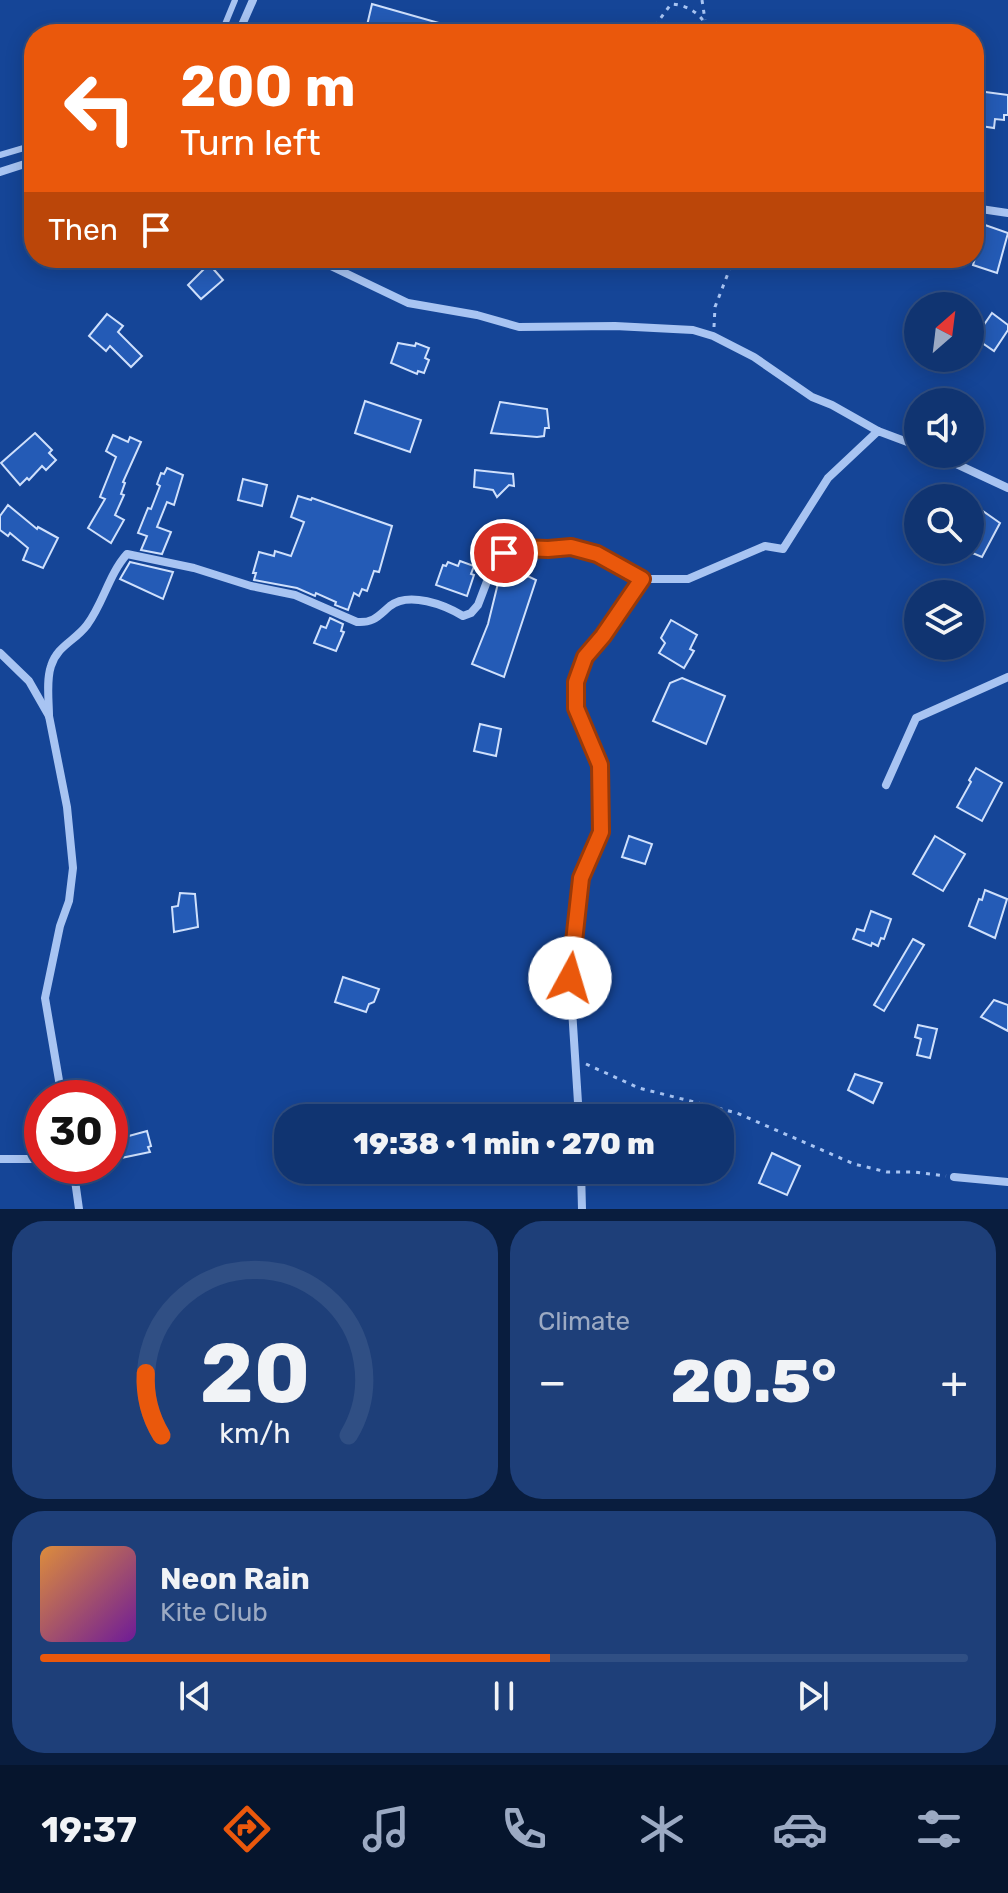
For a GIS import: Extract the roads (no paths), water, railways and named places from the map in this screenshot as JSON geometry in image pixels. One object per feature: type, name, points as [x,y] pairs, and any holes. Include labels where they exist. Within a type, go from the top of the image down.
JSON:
[{"type":"street","points":[[242,24],[253,0]]},
{"type":"street","points":[[0,172],[24,164]]},
{"type":"street","points":[[984,209],[1008,213]]},
{"type":"street","points":[[335,268],[408,303],[477,315],[519,327],[615,326],[693,330],[713,336],[754,357],[812,397],[904,441]]},
{"type":"street","points":[[59,1080],[45,998],[60,926],[69,901],[73,868],[67,807],[49,716],[50,669],[60,647],[87,625],[127,554],[295,595],[336,615],[368,623],[380,618],[399,601],[430,601],[463,616],[478,605],[494,563],[504,553],[521,548],[571,547],[597,554],[642,579],[688,579],[765,546],[783,549],[828,478],[878,431]]},
{"type":"street","points":[[965,468],[1008,488]]},
{"type":"street","points":[[578,1104],[570,978],[581,878],[601,832],[600,765],[576,708],[576,682],[585,657],[642,579]]},
{"type":"street","points":[[0,653],[29,681],[49,716]]},
{"type":"street","points":[[886,785],[916,718],[1008,677]]},
{"type":"street","points":[[0,1159],[24,1159]]},
{"type":"street","points":[[954,1177],[1008,1182]]},
{"type":"street","points":[[76,1184],[79,1209]]},
{"type":"street","points":[[581,1184],[582,1209]]},
{"type":"lane","points":[[225,24],[235,0]]},
{"type":"lane","points":[[0,155],[24,148]]}]
